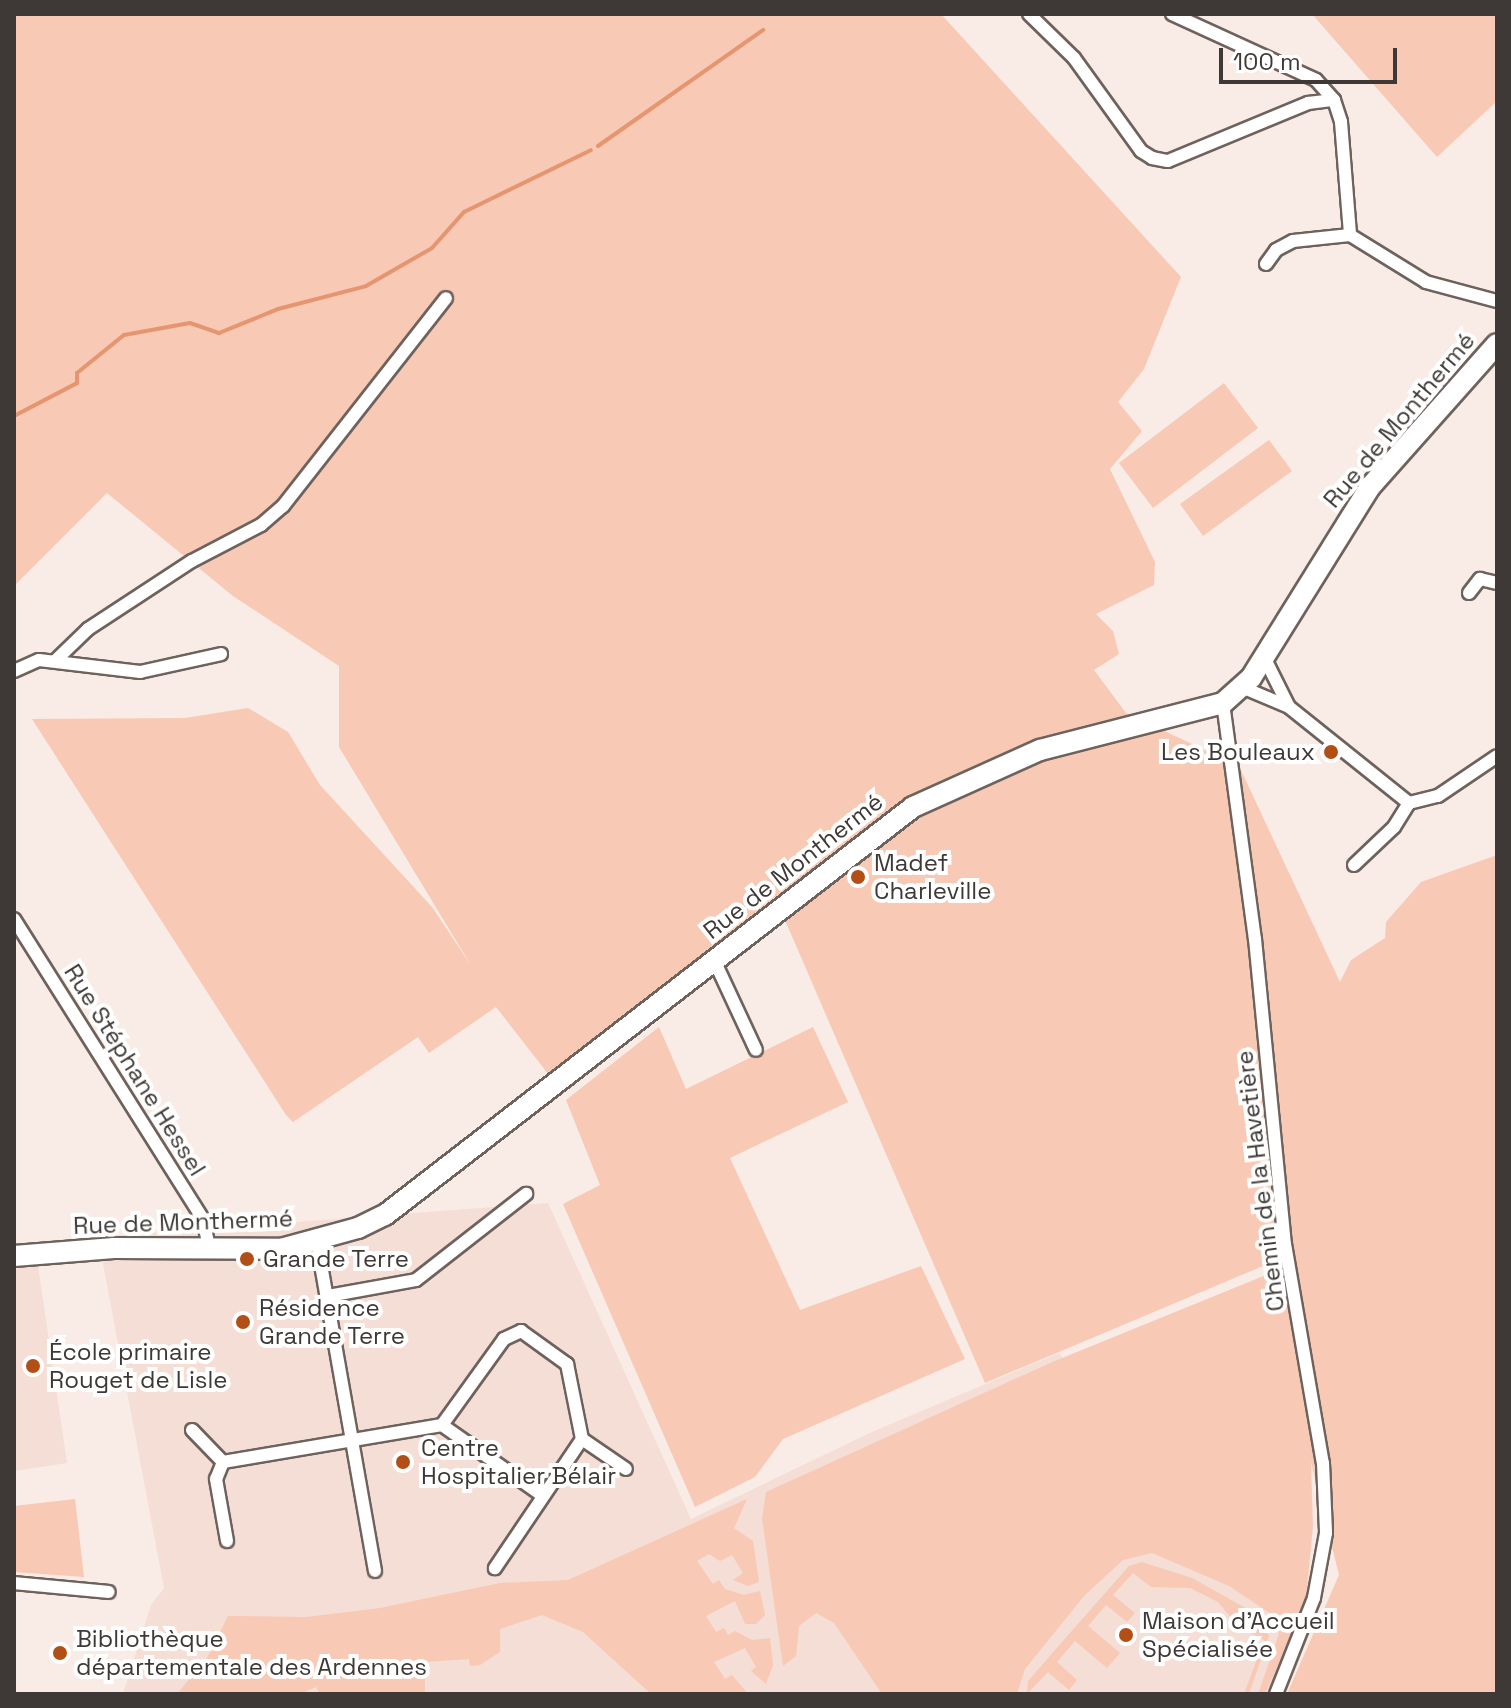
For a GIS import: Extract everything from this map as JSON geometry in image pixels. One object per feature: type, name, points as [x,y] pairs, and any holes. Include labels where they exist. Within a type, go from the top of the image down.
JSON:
[{"type":"main road","name":"Rue de Monthermé","points":[[14,1256],[209,1248],[281,1249],[317,1242],[385,1215],[913,807],[1040,750],[1223,703],[1244,688],[1347,518],[1497,344]]},
{"type":"street","points":[[1029,14],[1074,58],[1141,151],[1152,158],[1168,161],[1308,103],[1334,100]]},
{"type":"street","points":[[1172,14],[1316,80],[1334,100],[1341,122],[1350,235]]},
{"type":"street","points":[[1266,264],[1276,250],[1293,241],[1350,235],[1426,282],[1497,301]]},
{"type":"street","points":[[56,660],[61,650],[99,621],[261,525],[283,506],[446,298]]},
{"type":"street","points":[[1469,593],[1480,579],[1497,583]]},
{"type":"street","points":[[14,671],[39,660],[56,660],[140,672],[221,654]]},
{"type":"street","points":[[1264,656],[1289,707]]},
{"type":"street","points":[[1244,688],[1289,707],[1409,803]]},
{"type":"street","name":"Chemin de la Havetière","points":[[1223,703],[1255,939],[1285,1244],[1323,1463],[1326,1533],[1314,1598],[1276,1694]]},
{"type":"street","points":[[1354,865],[1394,827],[1409,803],[1438,796],[1497,756]]},
{"type":"street","name":"Rue Stéphane Hessel","points":[[14,919],[203,1219],[209,1248]]},
{"type":"street","points":[[714,960],[756,1050]]},
{"type":"street","points":[[328,1296],[416,1280],[526,1194]]},
{"type":"street","points":[[317,1242],[375,1571]]},
{"type":"street","points":[[442,1425],[504,1339],[521,1331],[567,1364],[582,1439],[626,1469]]},
{"type":"street","points":[[223,1462],[442,1425],[543,1496]]},
{"type":"street","points":[[192,1430],[223,1462]]},
{"type":"street","points":[[495,1568],[582,1439]]},
{"type":"street","points":[[223,1462],[216,1479],[227,1541]]},
{"type":"street","points":[[14,1583],[109,1592]]},
{"type":"shaded area","points":[[14,14],[941,14],[1181,277],[1144,369],[1118,402],[1142,431],[1110,469],[1155,562],[1154,585],[1096,614],[1113,631],[1119,654],[1094,670],[1126,713],[1239,766],[1340,982],[1351,960],[1385,938],[1386,922],[1421,882],[1497,855],[1497,1694],[1287,1694],[1339,1575],[1311,1462],[1313,1526],[1306,1601],[1265,1694],[1258,1694],[1279,1634],[1271,1614],[1229,1586],[1152,1553],[1123,1560],[1084,1596],[1025,1669],[1017,1694],[882,1694],[834,1623],[816,1613],[799,1626],[796,1656],[783,1666],[762,1518],[766,1492],[1050,1363],[1266,1275],[1263,1266],[985,1383],[775,897],[549,1075],[496,1007],[429,1053],[418,1037],[293,1122],[286,1115],[32,719],[185,718],[248,708],[288,732],[320,785],[432,907],[472,967],[339,747],[339,666],[233,596],[107,493],[14,586]]},
{"type":"shaded area","points":[[1312,14],[1497,14],[1497,101],[1437,157]]},
{"type":"shaded area","points":[[1224,383],[1258,428],[1153,508],[1119,463]]},
{"type":"shaded area","points":[[1269,440],[1292,471],[1203,536],[1180,504]]},
{"type":"shaded area","points":[[659,1027],[686,1089],[813,1027],[848,1102],[730,1158],[800,1310],[921,1266],[965,1359],[783,1439],[755,1477],[695,1507],[563,1204],[600,1185],[566,1100]]},
{"type":"shaded area","name":"Centre Hospitalier Bélair","points":[[548,1203],[691,1519],[872,1432],[1059,1353],[1301,1637],[1272,1694],[123,1694],[151,1605],[164,1588],[98,1237]]},
{"type":"shaded area","name":"École primaire Rouget de Lisle","points":[[38,1266],[67,1463],[14,1471],[14,1269]]},
{"type":"shaded area","points":[[75,1499],[84,1577],[14,1572],[14,1506]]},
{"type":"shaded area","points":[[747,1499],[734,1528],[753,1541],[759,1582],[748,1586],[733,1580],[743,1573],[732,1555],[720,1561],[709,1554],[697,1561],[713,1584],[719,1580],[725,1589],[744,1595],[760,1591],[765,1615],[756,1624],[745,1624],[735,1601],[706,1616],[716,1632],[724,1628],[728,1635],[735,1631],[752,1640],[770,1638],[773,1665],[766,1684],[751,1671],[756,1667],[745,1648],[714,1662],[725,1679],[732,1675],[748,1694],[651,1694],[583,1632],[542,1615],[500,1629],[500,1652],[480,1665],[470,1666],[469,1659],[425,1662],[425,1694],[320,1694],[316,1687],[300,1694],[177,1694],[207,1658],[228,1616],[306,1617],[380,1608],[500,1583],[568,1580]]},
{"type":"shaded area","points":[[1142,1562],[1192,1578],[1258,1615],[1269,1636],[1249,1694],[1244,1694],[1264,1640],[1238,1626],[1218,1602],[1190,1588],[1151,1587],[1133,1573],[1113,1595],[1135,1613],[1127,1622],[1106,1605],[1088,1626],[1120,1653],[1107,1668],[1075,1641],[1057,1662],[1077,1680],[1069,1690],[1048,1672],[1027,1694],[1028,1681],[1129,1566]]},
{"type":"waterway","points":[[598,146],[763,30]]},
{"type":"waterway","points":[[14,416],[77,383],[77,373],[124,335],[190,323],[219,333],[278,309],[366,286],[432,248],[464,212],[591,150]]},
{"type":"place","name":"Les Bouleaux","points":[[1331,752]]},
{"type":"place","name":"Madef Charleville","points":[[858,877]]},
{"type":"place","name":"Grande Terre","points":[[247,1259]]},
{"type":"place","name":"Résidence Grande Terre","points":[[243,1322]]},
{"type":"place","name":"École primaire Rouget de Lisle","points":[[33,1366]]},
{"type":"place","name":"Centre Hospitalier Bélair","points":[[403,1462]]},
{"type":"place","name":"Maison d'Accueil Spécialisée","points":[[1126,1635]]},
{"type":"place","name":"Bibliothèque départementale des Ardennes","points":[[60,1653]]}]
